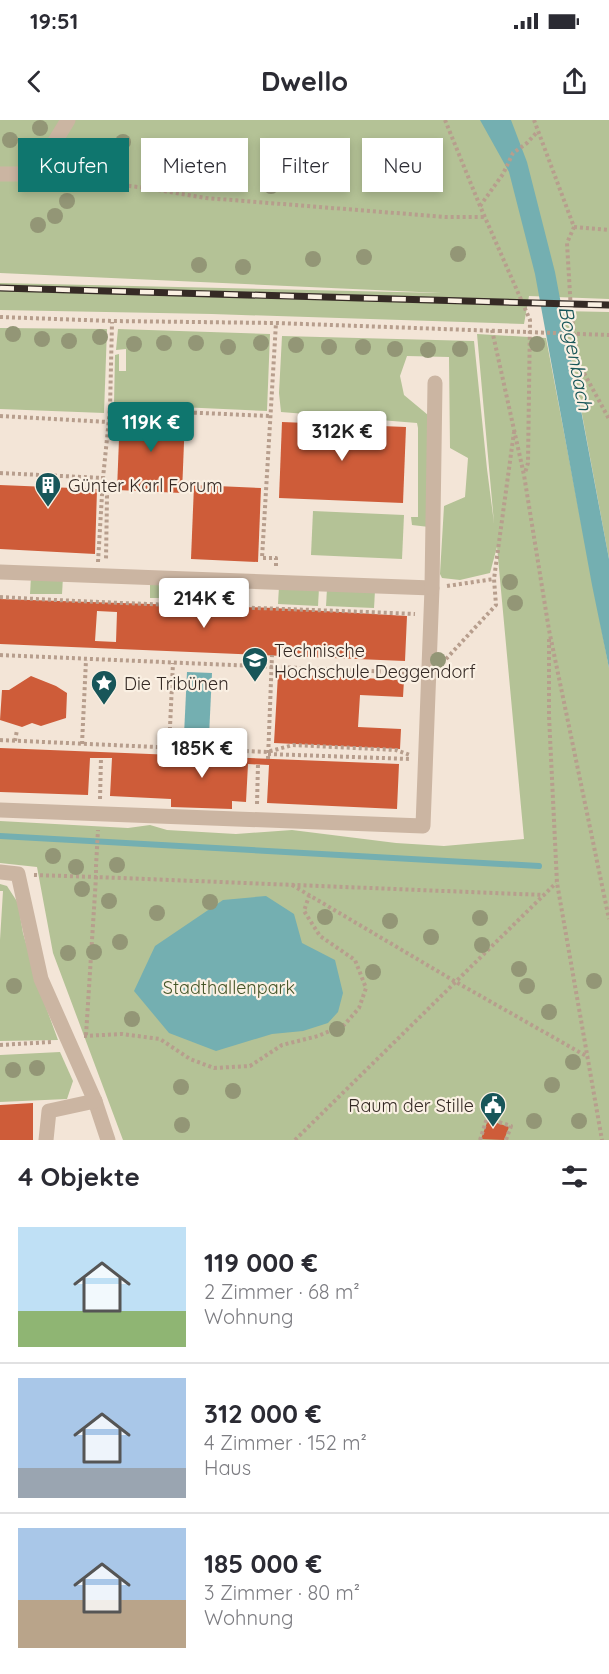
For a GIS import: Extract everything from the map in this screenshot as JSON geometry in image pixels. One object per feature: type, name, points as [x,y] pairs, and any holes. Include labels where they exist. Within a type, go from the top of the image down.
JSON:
[{"type":"lane","points":[[57,138],[68,120]]},
{"type":"lane","points":[[0,174],[18,174]]},
{"type":"lane","points":[[0,810],[423,826],[432,588],[435,383]]},
{"type":"lane","points":[[0,572],[432,588]]},
{"type":"lane","points":[[0,872],[18,874],[41,980],[95,1101],[108,1140]]},
{"type":"lane","points":[[46,1140],[48,1111],[95,1101]]},
{"type":"path","points":[[445,120],[530,320],[528,463],[524,475]]},
{"type":"path","points":[[534,120],[574,227],[567,243],[571,311],[578,362],[609,419]]},
{"type":"path","points":[[480,206],[503,174],[513,153],[527,143],[538,130]]},
{"type":"path","points":[[129,186],[206,198],[435,216],[485,217]]},
{"type":"path","points":[[574,227],[609,230]]},
{"type":"path","points":[[0,317],[276,323],[609,335]]},
{"type":"path","points":[[101,576],[103,478],[110,409],[112,321]]},
{"type":"path","points":[[274,608],[276,558],[262,558],[276,323]]},
{"type":"path","points":[[492,330],[524,475],[549,630],[609,919]]},
{"type":"path","points":[[110,409],[270,416]]},
{"type":"path","points":[[0,416],[108,422]]},
{"type":"path","points":[[429,678],[496,605],[494,579],[514,432]]},
{"type":"path","points":[[0,473],[103,478]]},
{"type":"path","points":[[101,576],[107,496],[103,478]]},
{"type":"path","points":[[432,588],[494,579]]},
{"type":"path","points":[[0,597],[431,615]]},
{"type":"path","points":[[549,630],[549,716],[557,883],[602,1140]]},
{"type":"path","points":[[0,655],[398,672]]},
{"type":"path","points":[[268,755],[272,655]]},
{"type":"path","points":[[82,744],[86,660]]},
{"type":"path","points":[[169,748],[173,663]]},
{"type":"path","points":[[15,741],[17,730]]},
{"type":"path","points":[[0,740],[268,755],[394,759]]},
{"type":"path","points":[[268,755],[293,745],[396,750]]},
{"type":"path","points":[[100,788],[101,758]]},
{"type":"path","points":[[257,796],[258,765]]},
{"type":"path","points":[[98,821],[86,1035],[123,1034],[160,1039],[190,1059],[214,1068],[250,1066],[282,1045],[318,1036],[344,1025],[359,1008],[366,988],[355,960],[320,936],[304,911],[309,896]]},
{"type":"path","points":[[18,874],[544,895]]},
{"type":"path","points":[[295,1140],[557,883]]},
{"type":"path","points":[[291,885],[588,1057]]},
{"type":"path","points":[[0,1044],[69,1042]]},
{"type":"path","points":[[480,1140],[487,1118],[511,1126],[506,1140]]},
{"type":"green space","points":[[0,120],[609,120],[609,299],[529,296],[524,324],[0,310],[0,283],[441,293],[0,273]]},
{"type":"green space","points":[[561,311],[609,312],[609,559],[568,339]]},
{"type":"green space","points":[[0,328],[107,329],[104,413],[0,409]]},
{"type":"green space","points":[[118,329],[270,334],[267,411],[114,404],[115,355],[119,354],[119,371],[126,371],[126,349],[116,350]]},
{"type":"green space","name":"Stadthallenpark","points":[[477,334],[546,338],[609,668],[609,1140],[123,1140],[53,953],[37,867],[0,863],[0,821],[128,828],[150,825],[167,830],[236,834],[292,830],[396,843],[444,846],[524,839],[497,547],[490,573],[460,580],[442,578],[440,574],[444,506],[465,497],[468,458],[450,448],[449,357],[407,356],[400,376],[404,395],[428,415],[429,527],[412,525],[411,517],[418,517],[417,423],[281,412],[279,393],[282,336],[474,341],[494,523]]},
{"type":"green space","points":[[313,511],[404,515],[402,559],[311,555]]},
{"type":"green space","points":[[31,577],[63,577],[62,594],[30,594]]},
{"type":"green space","points":[[150,581],[193,581],[193,591],[173,591],[172,598],[150,598]]},
{"type":"green space","points":[[279,586],[319,588],[318,606],[278,604]]},
{"type":"green space","points":[[327,589],[375,591],[374,608],[326,606]]},
{"type":"green space","points":[[0,884],[7,886],[18,903],[23,933],[39,988],[58,1040],[0,1041],[0,940],[3,891],[0,891]]},
{"type":"green space","points":[[60,1052],[73,1081],[67,1099],[0,1102],[0,1055]]},
{"type":"water","points":[[480,120],[511,120],[527,162],[555,272],[609,559],[609,668],[535,274],[509,172]]},
{"type":"water","points":[[187,672],[212,673],[209,736],[184,735]]},
{"type":"water","points":[[266,896],[294,914],[302,943],[335,960],[343,993],[338,1012],[328,1023],[303,1031],[272,1034],[216,1051],[169,1033],[134,991],[155,946],[223,900]]},
{"type":"building","points":[[120,414],[185,417],[182,493],[117,490]]},
{"type":"building","points":[[282,422],[406,427],[403,503],[279,498]]},
{"type":"building","name":"Günter Karl Forum","points":[[0,485],[97,489],[95,554],[0,549]]},
{"type":"building","points":[[194,485],[261,488],[258,562],[191,559]]},
{"type":"building","points":[[0,599],[274,608],[407,616],[405,661],[0,644]],"holes":[[[97,611],[117,612],[116,642],[95,641]]]},
{"type":"building","points":[[278,674],[404,680],[403,697],[360,695],[358,727],[401,729],[400,749],[274,743]]},
{"type":"building","points":[[31,676],[67,693],[66,718],[41,726],[32,723],[22,727],[0,720],[2,690],[9,690]]},
{"type":"building","points":[[0,748],[399,764],[397,809],[267,803],[269,765],[248,764],[246,802],[232,801],[232,809],[171,807],[171,799],[110,796],[112,758],[90,758],[88,795],[0,792]]},
{"type":"building","points":[[33,1103],[33,1140],[0,1140],[0,1105]]},
{"type":"building","name":"Raum der Stille","points":[[488,1120],[509,1127],[504,1140],[481,1139]]},
{"type":"waterway","points":[[0,836],[539,866]]},
{"type":"railway","points":[[0,288],[609,305]]},
{"type":"place","name":"Günter Karl Forum","points":[[48,508]]},
{"type":"place","name":"Technische Hochschule Deggendorf","points":[[255,683]]},
{"type":"place","name":"Die Tribünen","points":[[104,706]]},
{"type":"place","name":"Raum der Stille","points":[[493,1128]]},
{"type":"water label","name":"Bogenbach","points":[[576,358]]}]
